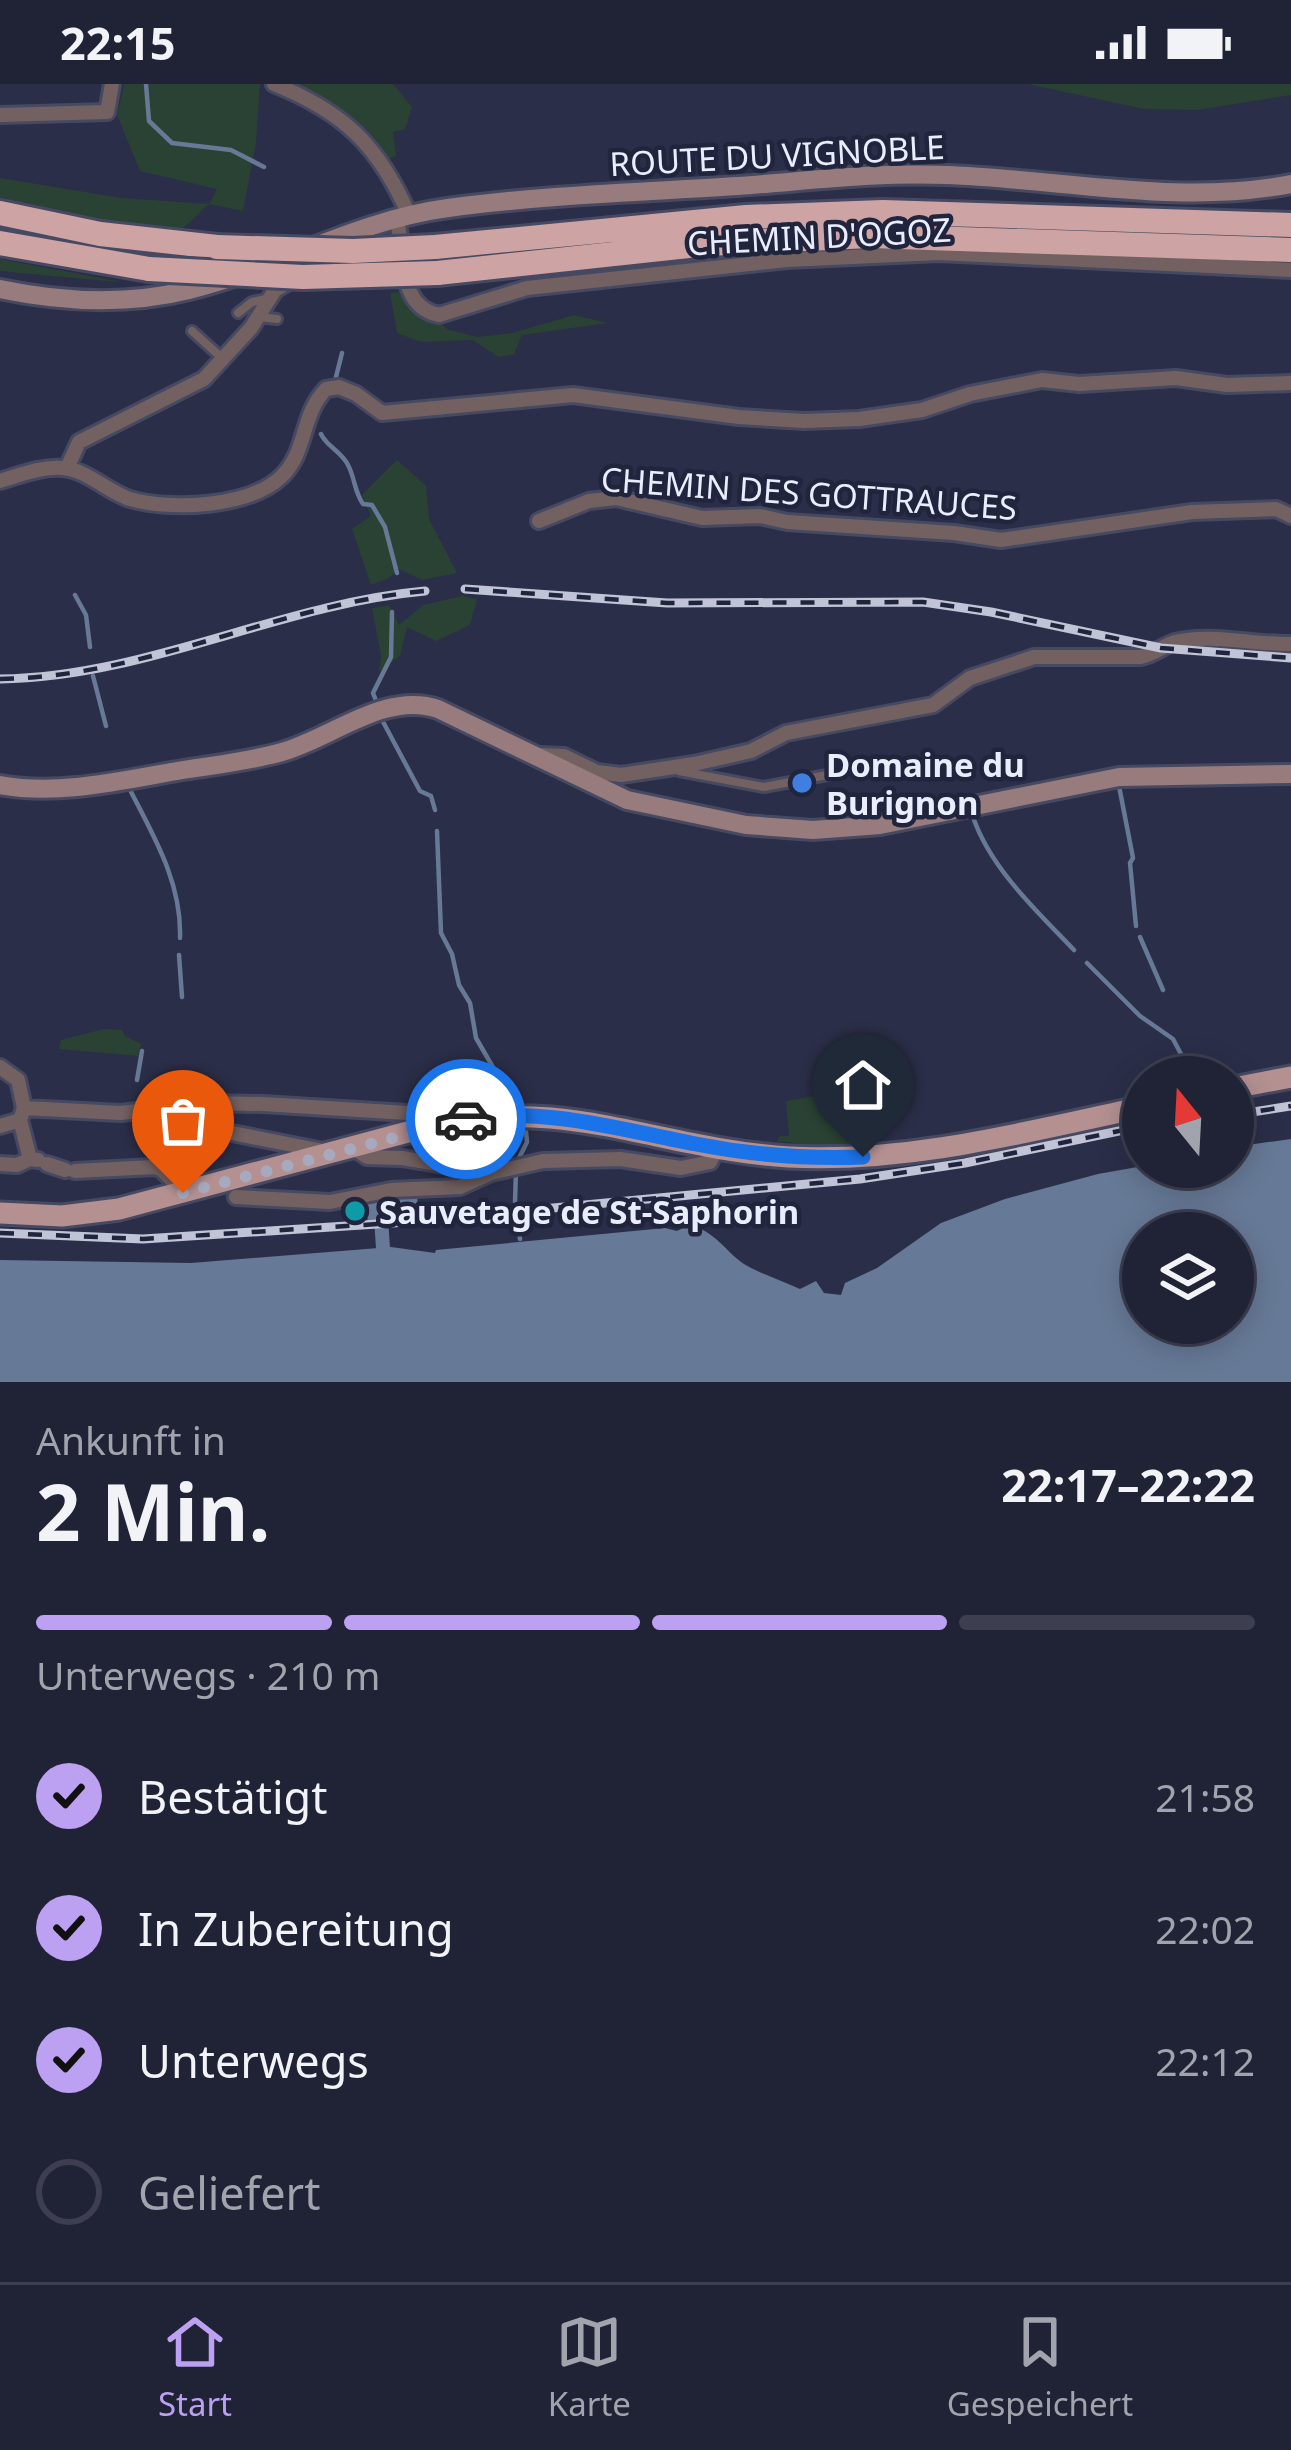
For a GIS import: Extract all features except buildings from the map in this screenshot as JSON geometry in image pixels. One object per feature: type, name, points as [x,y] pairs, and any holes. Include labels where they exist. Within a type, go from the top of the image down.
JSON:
[{"type":"highway","points":[[0,213],[100,233],[217,248],[353,251],[436,260],[792,238],[938,236],[1291,250]]},
{"type":"highway","points":[[0,243],[149,268],[303,278],[746,217],[979,213],[1291,225]]},
{"type":"main road","name":"ROUTE DU VIGNOBLE","points":[[0,289],[80,300],[161,296],[222,280],[403,216],[487,204],[943,174],[1226,194],[1291,184]]},
{"type":"main road","points":[[0,785],[31,789],[103,783],[272,755],[407,704],[438,709],[627,800],[746,825],[856,829],[1119,777],[1291,774]]},
{"type":"main road","points":[[1254,1084],[1291,1077]]},
{"type":"main road","points":[[0,1213],[102,1213],[434,1125],[485,1116],[535,1114],[585,1120],[717,1148],[787,1156],[875,1156],[986,1141],[1122,1112]]},
{"type":"street","points":[[0,115],[107,112],[112,84]]},
{"type":"street","points":[[274,84],[303,96],[362,136],[382,161],[403,216]]},
{"type":"street","name":"CHEMIN D'OGOZ","points":[[403,216],[400,249],[410,295],[423,310],[440,315],[527,288],[787,260],[939,253],[1291,270]]},
{"type":"street","points":[[67,467],[79,442],[204,380],[267,299],[287,282],[384,260],[400,249]]},
{"type":"street","points":[[0,481],[33,470],[67,467],[127,498],[158,504],[230,502],[254,496],[297,459],[310,406],[326,388],[339,387],[382,413],[573,395],[804,421],[922,410],[970,394],[1042,380],[1079,384],[1175,378],[1227,385],[1291,383]]},
{"type":"street","name":"CHEMIN DES GOTTRAUCES","points":[[539,521],[589,501],[616,498],[702,518],[760,516],[1001,540],[1192,512],[1276,509],[1291,516]]},
{"type":"street","points":[[533,756],[564,756],[597,772],[621,775],[751,751],[786,733],[933,705],[970,678],[1034,657],[1140,657],[1154,655],[1172,642],[1291,644]]},
{"type":"street","points":[[0,1066],[18,1080],[22,1114],[51,1164]]},
{"type":"street","points":[[0,1126],[22,1114],[121,1113],[202,1103],[406,1113],[434,1125]]},
{"type":"street","points":[[157,1123],[490,1173]]},
{"type":"street","points":[[236,1197],[330,1202],[391,1190],[460,1187],[519,1166],[620,1159],[694,1168],[710,1162],[717,1148]]},
{"type":"street","points":[[0,1164],[154,1167],[175,1184]]},
{"type":"lane","points":[[238,313],[252,302],[267,299]]},
{"type":"lane","points":[[257,316],[277,319]]},
{"type":"lane","points":[[192,332],[223,359]]},
{"type":"lane","points":[[666,768],[764,787],[843,772]]},
{"type":"green space","points":[[124,84],[260,84],[256,143],[243,211],[209,204],[217,189],[140,171],[117,115]]},
{"type":"green space","points":[[274,84],[393,84],[412,107],[405,129],[393,132],[396,156],[382,161],[362,136]]},
{"type":"green space","points":[[1028,84],[1291,84],[1291,95],[1197,110],[1144,109]]},
{"type":"green space","points":[[0,178],[122,198],[209,204],[180,231],[123,225],[0,198]]},
{"type":"green space","points":[[0,259],[117,281],[117,282],[0,271]]},
{"type":"green space","points":[[406,291],[447,329],[477,337],[512,333],[574,315],[608,323],[522,335],[514,354],[498,357],[473,340],[421,342],[397,333],[390,293]]},
{"type":"green space","points":[[397,460],[426,486],[429,519],[457,573],[422,580],[399,569],[371,585],[352,529],[371,516],[362,495]]},
{"type":"green space","points":[[462,596],[477,599],[470,625],[436,641],[407,627],[400,656],[379,672],[381,655],[372,608],[389,605],[399,625],[423,605]]},
{"type":"green space","points":[[104,1029],[122,1030],[141,1044],[138,1056],[59,1049],[61,1040]]},
{"type":"green space","points":[[845,1097],[854,1105],[854,1150],[777,1141],[789,1136],[786,1101]]},
{"type":"water","points":[[1291,1139],[1291,1382],[0,1382],[0,1260],[191,1263],[391,1247],[435,1253],[687,1227],[705,1231],[757,1271],[800,1289],[816,1281],[824,1293],[841,1295],[845,1283],[877,1268],[941,1223],[1005,1199],[1122,1170],[1122,1188],[1254,1188],[1254,1144]]},
{"type":"water","points":[[417,1193],[418,1213],[368,1221],[365,1207],[357,1205],[358,1201]]},
{"type":"waterway","points":[[146,84],[149,121],[172,143],[231,150],[264,167]]},
{"type":"waterway","points":[[336,377],[342,353]]},
{"type":"waterway","points":[[321,434],[348,465],[363,504],[372,505],[385,527],[397,573]]},
{"type":"waterway","points":[[75,595],[86,615],[90,647]]},
{"type":"waterway","points":[[377,703],[373,693],[391,657],[392,612]]},
{"type":"waterway","points":[[93,676],[106,726]]},
{"type":"waterway","points":[[381,718],[420,791],[431,796],[435,810]]},
{"type":"waterway","points":[[128,786],[171,878],[180,938]]},
{"type":"waterway","points":[[1119,786],[1133,858],[1136,926]]},
{"type":"waterway","points":[[973,817],[1003,871],[1074,950]]},
{"type":"waterway","points":[[437,831],[441,933],[470,1003],[476,1038],[512,1100]]},
{"type":"waterway","points":[[1140,937],[1163,990]]},
{"type":"waterway","points":[[179,955],[182,997]]},
{"type":"waterway","points":[[1087,963],[1140,1016],[1173,1039],[1182,1056]]},
{"type":"waterway","points":[[137,1080],[142,1051]]},
{"type":"waterway","points":[[518,1160],[527,1142],[526,1132]]},
{"type":"waterway","points":[[515,1202],[516,1170]]},
{"type":"waterway","points":[[381,1219],[383,1248]]},
{"type":"waterway","points":[[519,1227],[520,1239]]},
{"type":"railway","points":[[465,589],[667,603],[923,602],[1161,648],[1291,658]]},
{"type":"railway","points":[[0,679],[108,666],[318,610],[425,591]]},
{"type":"railway","points":[[1254,1112],[1291,1106]]},
{"type":"railway","points":[[0,1233],[143,1239],[393,1223],[860,1179],[1122,1130]]},
{"type":"way so far","points":[[183,1193],[466,1119]]},
{"type":"place","name":"Domaine du Burignon","points":[[802,783]]},
{"type":"place","name":"Sauvetage de St-Saphorin","points":[[355,1211]]},
{"type":"route","points":[[466,1119],[538,1114],[757,1154],[863,1157]]}]
